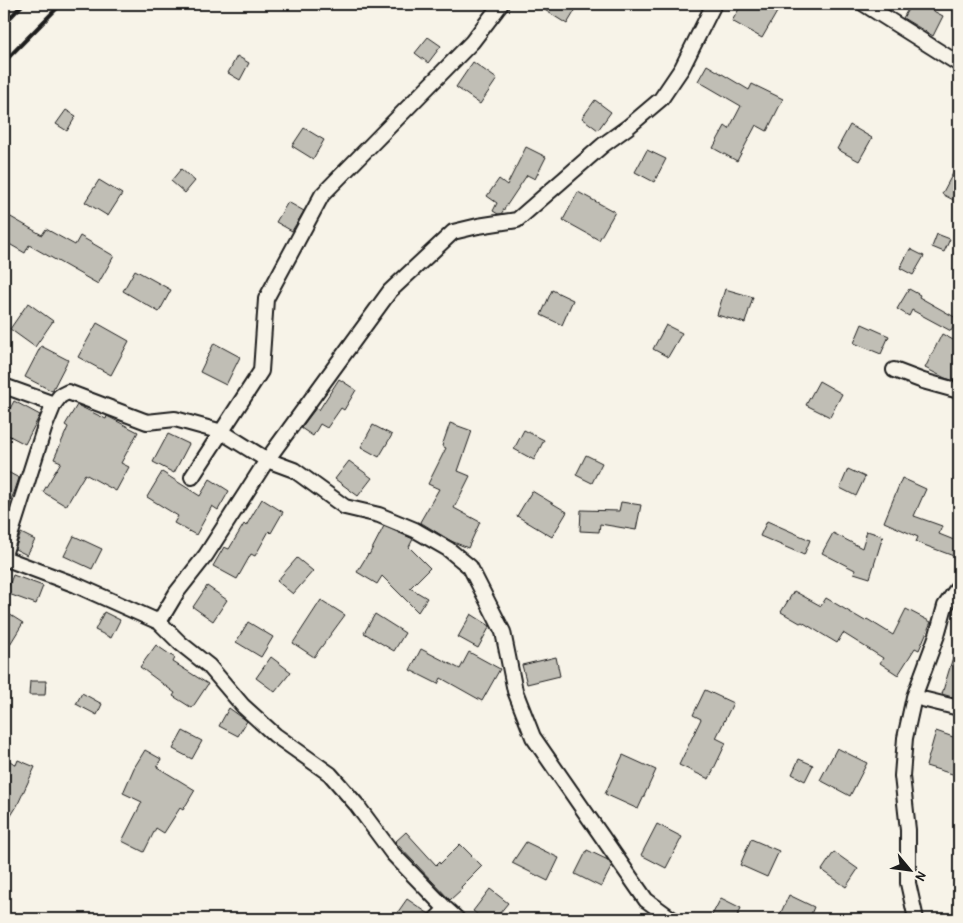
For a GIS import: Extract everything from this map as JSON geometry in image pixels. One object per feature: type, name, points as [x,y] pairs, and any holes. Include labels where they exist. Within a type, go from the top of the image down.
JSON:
[{"type":"street","points":[[192,477],[261,371],[266,299],[322,195],[472,42],[501,4]]},
{"type":"street","points":[[159,622],[177,592],[206,555],[266,460],[390,291],[453,232],[517,220],[603,144],[628,127],[661,99],[682,68],[714,4]]},
{"type":"street","points":[[864,4],[959,64]]},
{"type":"street","points":[[894,370],[959,391]]},
{"type":"street","points":[[4,386],[54,404]]},
{"type":"street","points":[[457,919],[393,854],[356,804],[330,774],[275,735],[243,706],[209,666],[180,643],[159,622],[76,585],[4,556],[45,426],[54,404],[60,396],[68,392],[147,422],[175,419],[222,432],[266,460],[294,470],[345,507],[379,515],[415,530],[448,549],[470,567],[503,632],[515,691],[533,737],[646,900],[672,919]]},
{"type":"street","points":[[916,919],[908,883],[908,830],[902,776],[905,738],[914,697],[937,635],[945,606],[959,586]]},
{"type":"street","points":[[914,697],[959,708]]},
{"type":"street","points":[[436,919],[446,909]]},
{"type":"building","points":[[535,4],[579,4],[567,24]]},
{"type":"building","points":[[742,4],[763,4],[777,12],[762,38],[732,21]]},
{"type":"building","points":[[911,4],[920,4],[943,16],[933,36],[903,18]]},
{"type":"building","points":[[428,37],[441,46],[428,63],[415,53]]},
{"type":"building","points":[[237,56],[249,63],[240,80],[228,73]]},
{"type":"building","points":[[473,62],[497,79],[480,104],[456,87]]},
{"type":"building","points":[[707,65],[749,90],[752,84],[783,99],[767,131],[756,125],[737,161],[713,148],[725,126],[729,129],[741,106],[698,81]]},
{"type":"building","points":[[595,100],[611,112],[598,130],[582,118]]},
{"type":"building","points":[[66,110],[76,116],[67,131],[56,124]]},
{"type":"building","points":[[850,125],[872,138],[859,161],[837,149]]},
{"type":"building","points":[[304,128],[324,140],[313,159],[292,146]]},
{"type":"building","points":[[526,147],[546,157],[535,179],[527,175],[501,214],[498,214],[493,211],[497,203],[487,196],[499,179],[507,185]]},
{"type":"building","points":[[647,150],[666,159],[654,182],[635,172]]},
{"type":"building","points":[[959,162],[959,203],[942,194]]},
{"type":"building","points":[[181,169],[195,181],[185,193],[171,181]]},
{"type":"building","points":[[99,180],[122,194],[108,216],[85,202]]},
{"type":"building","points":[[578,192],[615,212],[599,240],[563,220]]},
{"type":"building","points":[[288,202],[304,211],[292,231],[276,222]]},
{"type":"building","points":[[9,216],[42,235],[46,229],[75,245],[80,236],[114,256],[98,284],[29,245],[25,253],[4,241],[4,226]]},
{"type":"building","points":[[937,234],[950,239],[944,252],[932,247]]},
{"type":"building","points":[[910,249],[924,256],[913,275],[900,268]]},
{"type":"building","points":[[135,270],[171,290],[159,312],[123,291]]},
{"type":"building","points":[[725,289],[753,297],[745,323],[717,315]]},
{"type":"building","points":[[909,289],[920,295],[919,297],[958,319],[951,331],[912,310],[909,316],[897,309]]},
{"type":"building","points":[[552,290],[573,300],[562,325],[541,315]]},
{"type":"building","points":[[28,303],[53,321],[35,347],[10,329]]},
{"type":"building","points":[[97,323],[129,341],[111,375],[78,357]]},
{"type":"building","points":[[862,324],[889,336],[881,354],[854,343]]},
{"type":"building","points":[[666,325],[682,333],[668,357],[653,349]]},
{"type":"building","points":[[942,334],[959,343],[959,372],[955,381],[925,368]]},
{"type":"building","points":[[214,343],[240,357],[226,385],[200,372]]},
{"type":"building","points":[[41,346],[68,360],[52,391],[25,377]]},
{"type":"building","points":[[339,379],[356,390],[344,410],[341,408],[327,428],[320,424],[313,436],[301,428],[316,408],[319,410]]},
{"type":"building","points":[[819,381],[842,394],[830,417],[806,405]]},
{"type":"building","points":[[14,401],[40,415],[25,444],[4,433],[4,420]]},
{"type":"building","points":[[77,405],[106,419],[107,416],[138,432],[121,463],[129,467],[116,491],[85,474],[66,506],[43,492],[61,462],[54,459],[68,427],[65,425]]},
{"type":"building","points":[[450,423],[472,431],[458,471],[470,476],[454,508],[480,522],[468,548],[451,541],[420,522],[439,489],[428,484],[446,448],[442,446]]},
{"type":"building","points":[[373,425],[392,435],[379,457],[361,447]]},
{"type":"building","points":[[524,430],[544,440],[534,460],[514,449]]},
{"type":"building","points":[[168,434],[189,444],[174,473],[153,462]]},
{"type":"building","points":[[586,455],[602,463],[592,483],[576,475]]},
{"type":"building","points":[[349,461],[372,478],[358,496],[335,479]]},
{"type":"building","points":[[848,469],[865,477],[856,496],[840,488]]},
{"type":"building","points":[[4,470],[19,478],[4,513]]},
{"type":"building","points":[[162,472],[200,496],[210,479],[229,491],[218,510],[212,506],[196,535],[174,523],[178,516],[147,497]]},
{"type":"building","points":[[902,478],[926,489],[914,516],[942,526],[939,534],[959,542],[959,558],[916,542],[918,537],[884,522]]},
{"type":"building","points":[[532,491],[567,512],[552,537],[517,516]]},
{"type":"building","points":[[262,499],[283,512],[271,533],[269,531],[255,556],[251,554],[237,579],[213,566],[224,547],[229,549],[244,524],[246,526]]},
{"type":"building","points":[[621,502],[641,505],[636,530],[600,524],[599,532],[580,531],[581,510],[619,511]]},
{"type":"building","points":[[767,521],[810,540],[804,555],[760,536]]},
{"type":"building","points":[[384,526],[413,539],[409,547],[430,568],[410,588],[427,598],[418,612],[382,576],[377,584],[357,572],[369,555]]},
{"type":"building","points":[[867,531],[883,536],[870,578],[854,573],[855,570],[822,553],[833,533],[862,548]]},
{"type":"building","points":[[21,533],[35,540],[27,555],[15,549]]},
{"type":"building","points":[[74,536],[102,549],[92,569],[64,556]]},
{"type":"building","points":[[297,558],[313,571],[293,594],[277,581]]},
{"type":"building","points":[[13,575],[43,586],[36,604],[6,593]]},
{"type":"building","points":[[207,586],[227,600],[213,621],[193,607]]},
{"type":"building","points":[[794,591],[821,606],[826,598],[893,635],[906,609],[931,622],[919,650],[915,648],[898,675],[880,663],[883,658],[843,633],[837,643],[781,612]]},
{"type":"building","points":[[321,600],[345,615],[314,657],[293,643]]},
{"type":"building","points":[[4,611],[23,623],[4,654]]},
{"type":"building","points":[[104,612],[120,620],[111,638],[95,630]]},
{"type":"building","points":[[375,614],[405,633],[394,651],[364,633]]},
{"type":"building","points":[[471,614],[490,626],[478,648],[458,637]]},
{"type":"building","points":[[248,622],[273,637],[261,657],[236,642]]},
{"type":"building","points":[[156,645],[175,658],[173,662],[208,684],[192,708],[173,696],[175,693],[140,667]]},
{"type":"building","points":[[956,647],[959,648],[959,699],[942,694]]},
{"type":"building","points":[[421,649],[460,669],[469,652],[500,669],[482,701],[441,678],[438,684],[410,670]]},
{"type":"building","points":[[271,657],[291,672],[275,692],[256,678]]},
{"type":"building","points":[[556,657],[560,676],[527,684],[522,665]]},
{"type":"building","points":[[30,681],[46,681],[45,695],[29,695]]},
{"type":"building","points":[[705,690],[733,703],[716,738],[726,743],[709,779],[679,765],[701,719],[693,715]]},
{"type":"building","points":[[82,693],[102,704],[97,715],[76,704]]},
{"type":"building","points":[[229,708],[247,721],[238,736],[219,726]]},
{"type":"building","points":[[183,731],[202,741],[192,759],[173,749]]},
{"type":"building","points":[[936,731],[959,739],[959,776],[926,766]]},
{"type":"building","points":[[837,748],[867,763],[850,796],[820,780]]},
{"type":"building","points":[[145,750],[161,759],[157,767],[195,790],[183,810],[180,808],[164,833],[156,828],[144,852],[122,841],[142,802],[123,793],[134,768]]},
{"type":"building","points":[[623,755],[656,770],[638,809],[605,794]]},
{"type":"building","points":[[4,757],[16,765],[18,760],[35,767],[17,806],[4,827]]},
{"type":"building","points":[[799,759],[813,765],[805,781],[792,774]]},
{"type":"building","points":[[657,824],[682,837],[666,868],[641,855]]},
{"type":"building","points":[[406,832],[436,865],[439,862],[440,864],[460,844],[482,866],[450,900],[395,842]]},
{"type":"building","points":[[751,839],[779,851],[767,877],[740,865]]},
{"type":"building","points":[[526,842],[559,858],[548,881],[512,863]]},
{"type":"building","points":[[587,850],[608,860],[612,866],[601,887],[575,874]]},
{"type":"building","points":[[834,852],[858,869],[846,887],[822,870]]},
{"type":"building","points":[[490,889],[508,903],[495,919],[483,919],[473,911]]},
{"type":"building","points":[[789,895],[814,907],[809,919],[778,919]]},
{"type":"building","points":[[721,898],[741,908],[736,919],[710,919]]},
{"type":"building","points":[[407,899],[429,914],[427,919],[393,919]]},
{"type":"railway","points":[[4,24],[23,4]]},
{"type":"railway","points":[[4,62],[61,4]]}]
